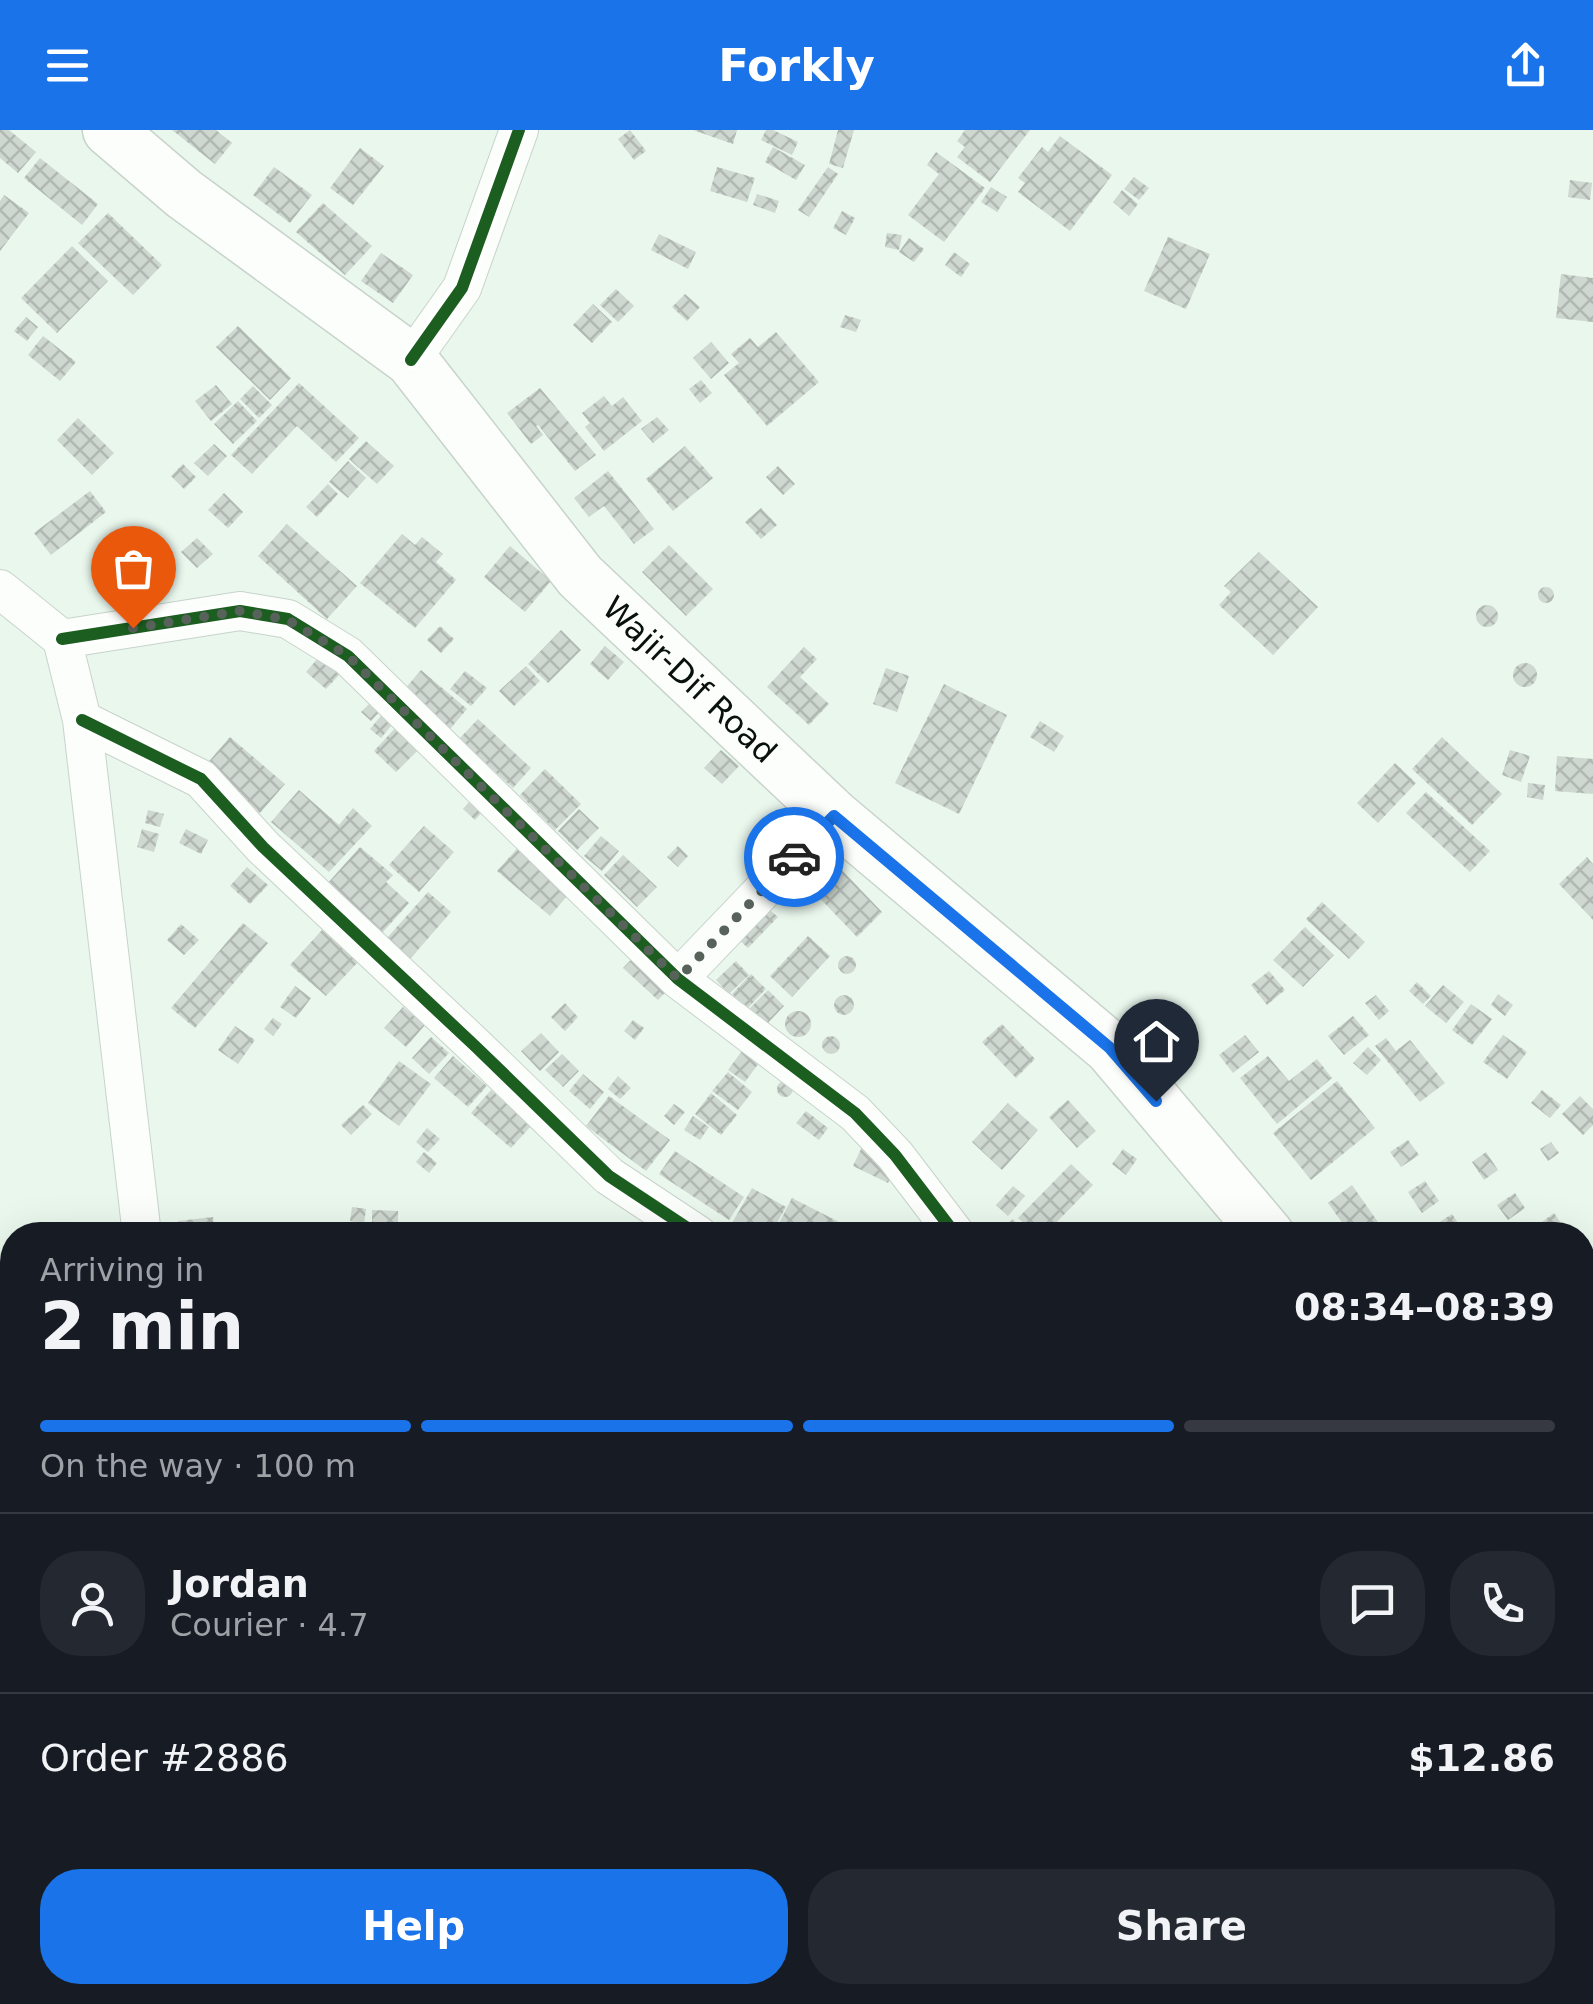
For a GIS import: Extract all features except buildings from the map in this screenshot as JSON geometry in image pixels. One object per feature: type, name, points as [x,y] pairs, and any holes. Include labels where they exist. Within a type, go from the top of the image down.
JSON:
[{"type":"main road","name":"Wajir-Dif Road","points":[[109,130],[184,194],[411,360],[580,576],[834,816],[1110,1048],[1257,1222]]},
{"type":"street","points":[[411,360],[462,288],[519,130]]},
{"type":"street","points":[[0,589],[62,639],[82,720],[140,1222]]},
{"type":"street","points":[[62,639],[240,611],[288,620],[348,656],[678,979],[855,1114],[895,1155],[946,1222]]},
{"type":"street","points":[[82,720],[201,778],[262,847],[608,1176],[678,1222]]},
{"type":"street","points":[[678,979],[834,816]]},
{"type":"cycle path","points":[[411,360],[462,288],[519,130]]},
{"type":"cycle path","points":[[62,639],[240,611],[288,619],[348,656],[678,979],[855,1113],[895,1155],[946,1222]]},
{"type":"cycle path","points":[[82,720],[201,779],[263,847],[609,1176],[678,1222]]},
{"type":"way so far","points":[[133,628],[240,611],[288,620],[348,656],[678,979],[794,857]]},
{"type":"route","points":[[794,857],[834,816],[1110,1048],[1156,1101]]}]
